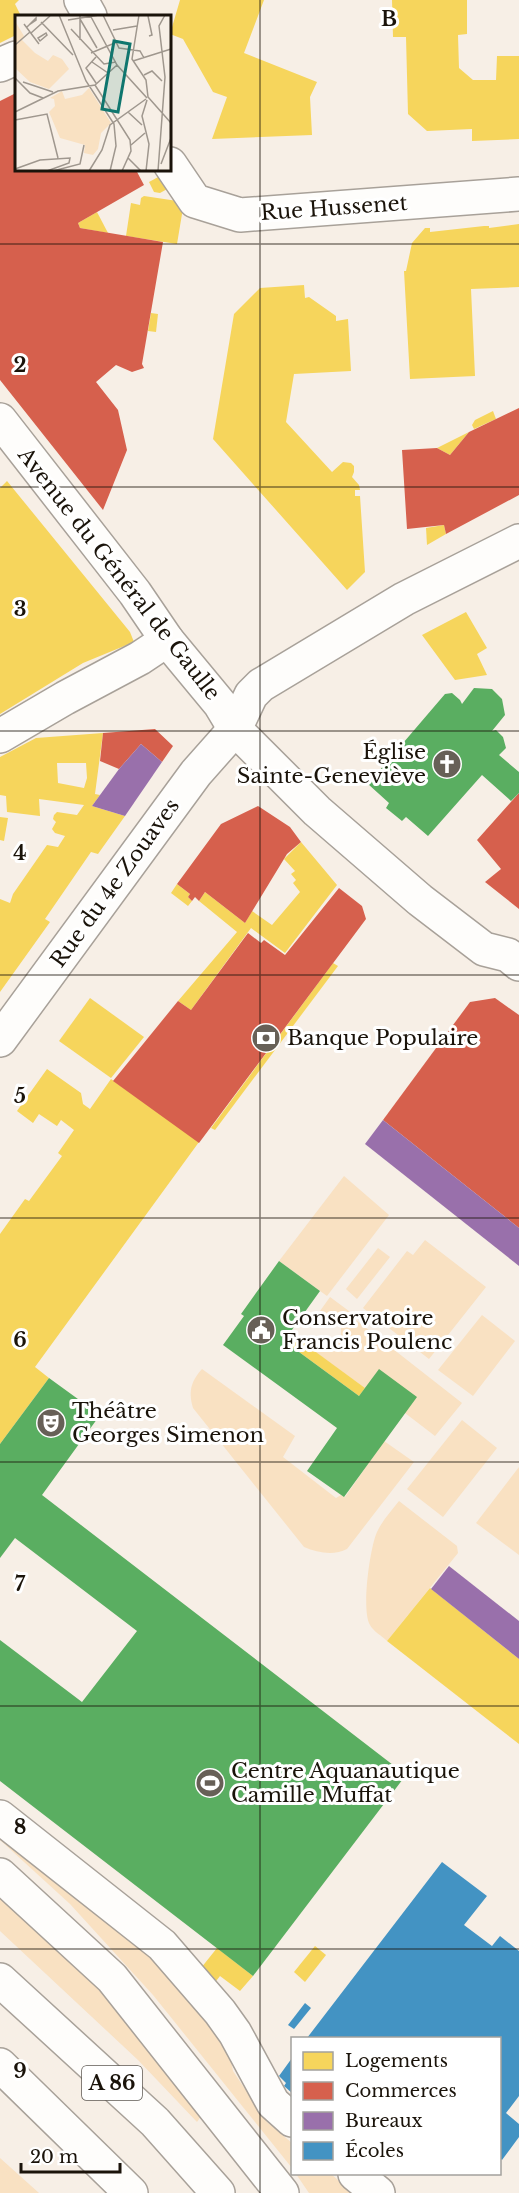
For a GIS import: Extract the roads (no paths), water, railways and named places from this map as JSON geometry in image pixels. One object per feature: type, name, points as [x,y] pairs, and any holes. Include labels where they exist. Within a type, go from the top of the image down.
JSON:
[{"type":"main road","points":[[81,0],[89,15]]},
{"type":"main road","points":[[0,65],[15,58]]},
{"type":"main road","name":"Rue Hussenet","points":[[171,165],[195,201],[240,215],[519,194]]},
{"type":"main road","name":"Avenue du Général de Gaulle","points":[[0,420],[135,593],[167,640],[220,704],[235,729],[317,811],[411,893],[484,950],[508,955],[519,964]]},
{"type":"main road","name":"Rue du 4e Zouaves","points":[[0,1040],[196,773],[235,729],[251,694],[261,685],[404,599],[519,541]]},
{"type":"main road","points":[[0,736],[140,658],[167,640]]},
{"type":"main road","points":[[0,1817],[162,1945],[220,2012],[235,2033],[273,2103],[291,2119]]},
{"type":"main road","points":[[0,1875],[112,1978],[282,2193]]},
{"type":"main road","name":"A 86","points":[[0,1980],[155,2122],[218,2193]]},
{"type":"main road","points":[[0,2065],[131,2193]]},
{"type":"main road","points":[[356,2175],[378,2193]]},
{"type":"place","name":"Église Sainte-Geneviève","points":[[447,764]]},
{"type":"place","name":"Banque Populaire","points":[[266,1038]]},
{"type":"place","name":"Conservatoire Francis Poulenc","points":[[261,1330]]},
{"type":"place","name":"Théâtre Georges Simenon","points":[[51,1423]]},
{"type":"place","name":"Centre Aquanautique Camille Muffat","points":[[210,1783]]}]
